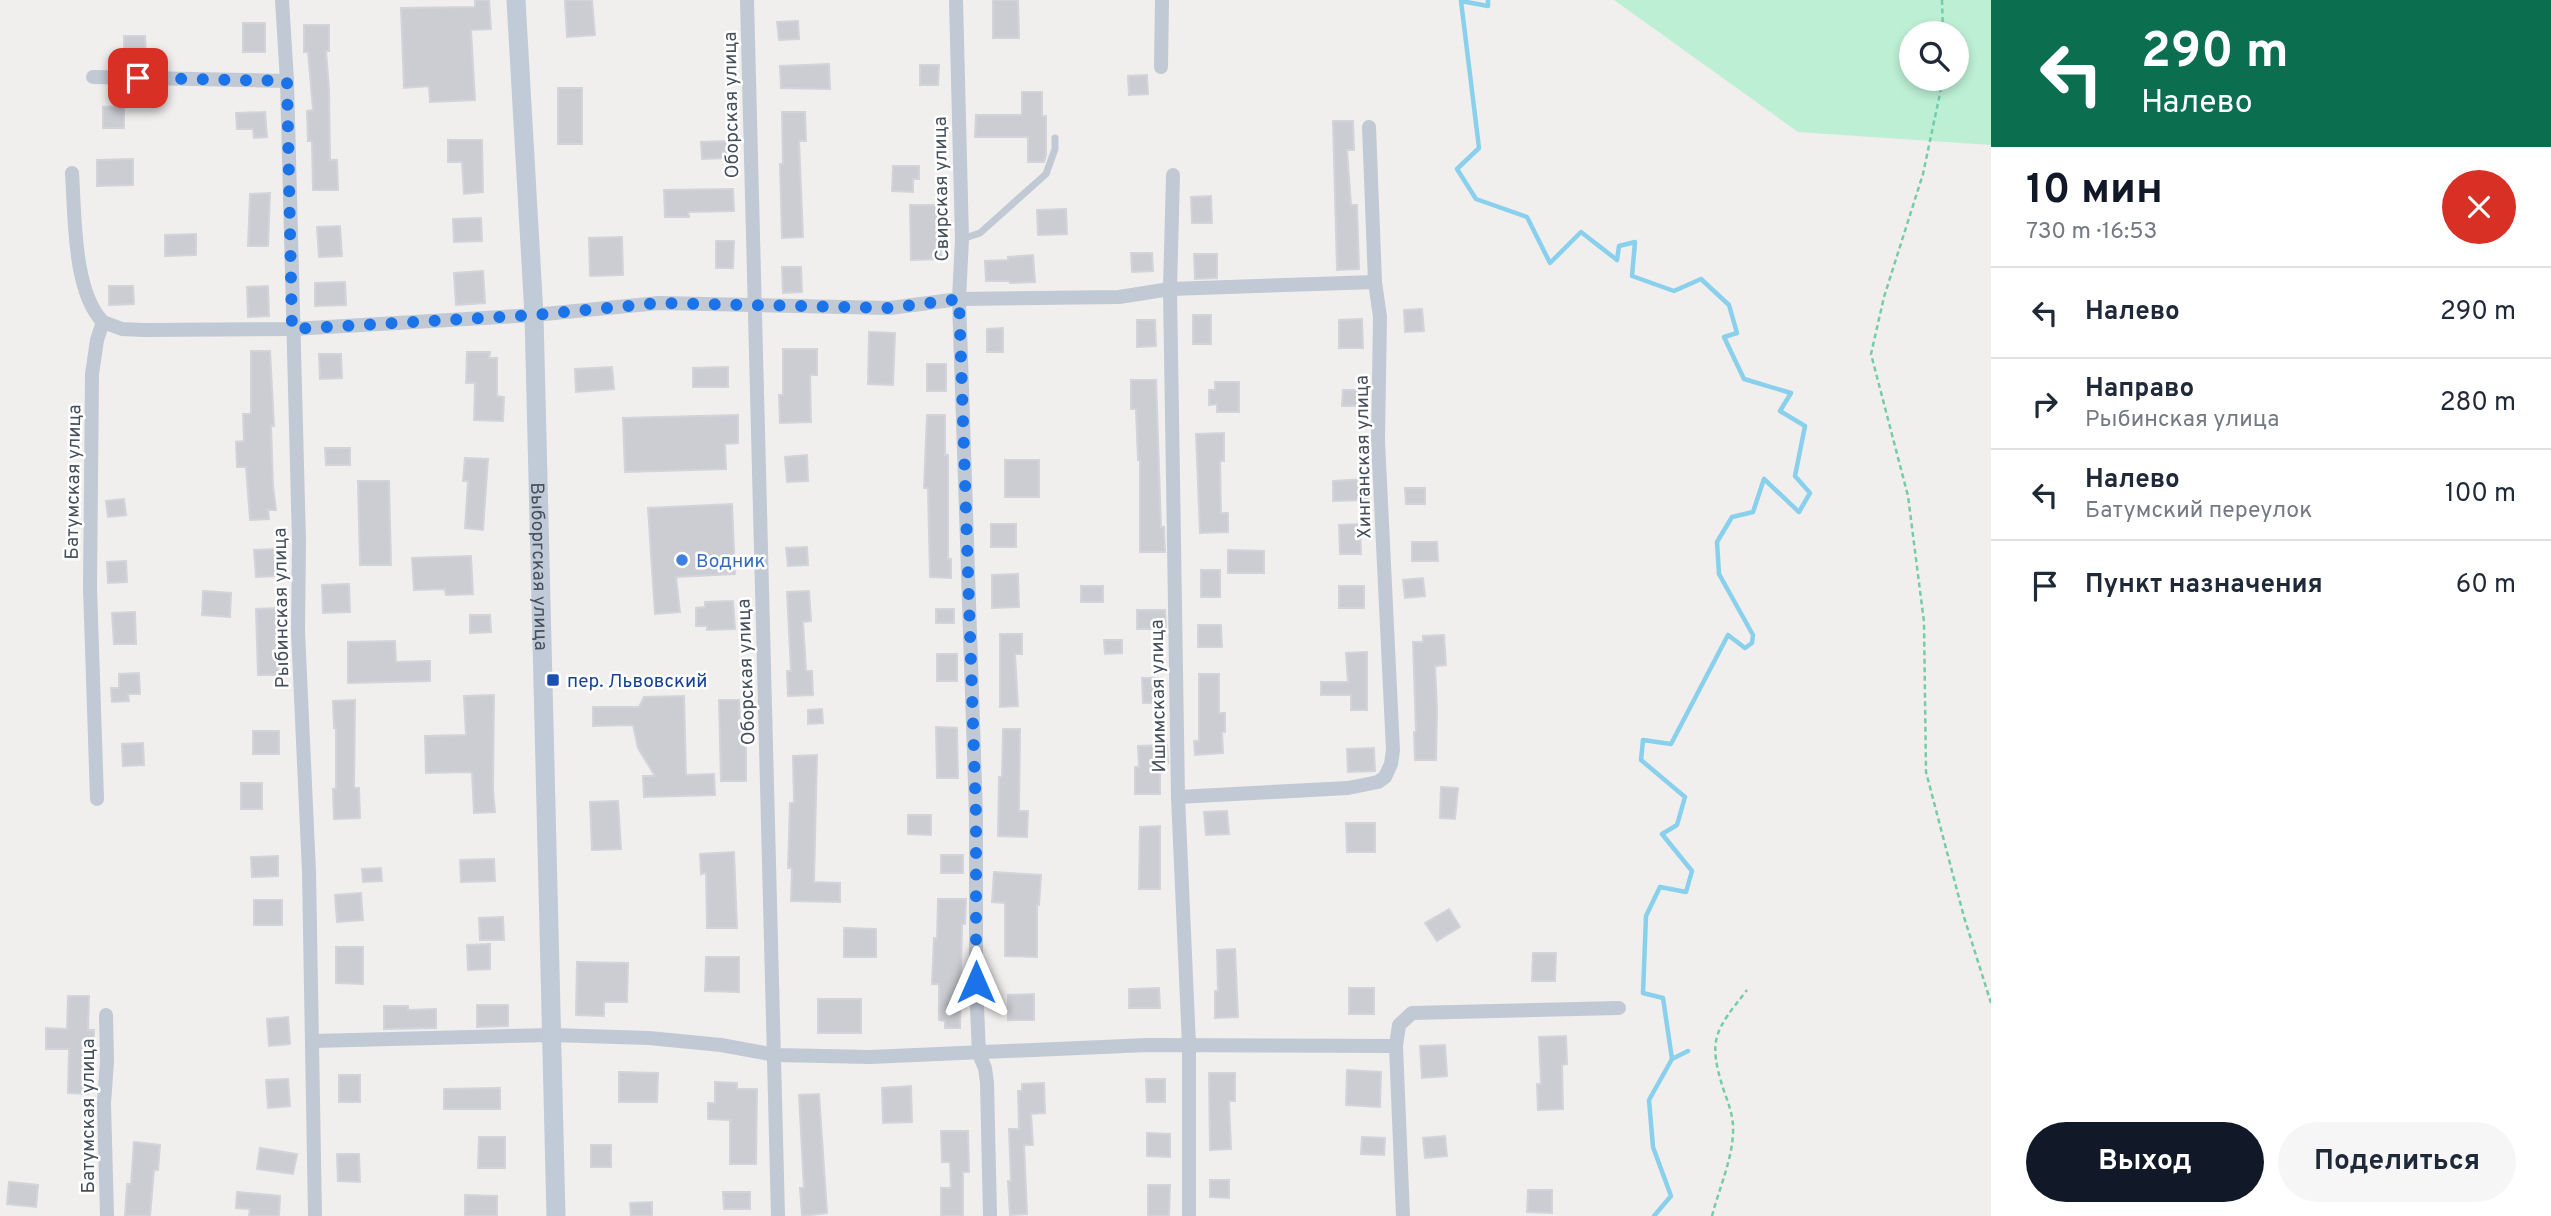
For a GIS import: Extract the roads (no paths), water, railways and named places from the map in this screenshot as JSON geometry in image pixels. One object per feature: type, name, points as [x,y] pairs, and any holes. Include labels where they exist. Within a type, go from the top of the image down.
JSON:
[{"type":"street","name":"Рыбинская улица","points":[[282,0],[287,81],[299,542],[298,631],[309,872],[314,1216]]},
{"type":"street","name":"Выборгская улица","points":[[516,0],[534,315],[556,1216]]},
{"type":"street","name":"Оборская улица","points":[[747,0],[778,1216]]},
{"type":"street","name":"Свирская улица","points":[[956,0],[962,239],[959,299],[976,815],[976,982],[979,1054],[987,1083],[990,1216]]},
{"type":"street","points":[[1161,67],[1162,0]]},
{"type":"street","points":[[93,77],[287,81]]},
{"type":"street","name":"Хинганская улица","points":[[1178,796],[1336,789],[1378,782],[1385,777],[1391,764],[1393,750],[1378,441],[1380,317],[1375,282],[1370,127]]},
{"type":"street","points":[[72,173],[86,298],[103,322],[132,330],[292,329],[534,315],[659,303],[890,308],[959,299],[1119,297],[1170,289],[1375,282]]},
{"type":"street","name":"Ишимская улица","points":[[1173,175],[1170,289],[1178,796],[1189,1045],[1189,1216]]},
{"type":"street","name":"Батумская улица","points":[[97,799],[90,588],[92,374],[97,340],[103,322]]},
{"type":"street","points":[[1403,1216],[1396,1046],[1399,1025],[1412,1013],[1619,1008]]},
{"type":"street","name":"Батумская улица","points":[[106,1015],[104,1103],[107,1216]]},
{"type":"street","points":[[313,1041],[552,1035],[661,1039],[721,1045],[775,1055],[870,1057],[1148,1045],[1396,1046]]},
{"type":"lane","points":[[962,239],[979,233],[1045,174],[1055,149],[1055,138]]},
{"type":"waterway","points":[[1488,0],[1488,6],[1461,1],[1479,148],[1457,169],[1476,199],[1527,217],[1550,263],[1581,232],[1617,260],[1619,246],[1635,242],[1632,276],[1674,291],[1701,279],[1729,305],[1737,333],[1724,337],[1744,379],[1791,393],[1780,411],[1805,426],[1795,476],[1810,493],[1799,512],[1764,479],[1753,512],[1732,517],[1717,542],[1719,574],[1753,635],[1752,643],[1745,648],[1728,635],[1671,744],[1643,740],[1641,760],[1685,797],[1677,825],[1662,834],[1692,871],[1686,892],[1660,887],[1646,916],[1643,993],[1663,998],[1672,1059],[1688,1051]]},
{"type":"waterway","points":[[1654,1216],[1671,1196],[1653,1147],[1649,1100],[1672,1059]]},
{"type":"place","name":"Водник","points":[[682,560]]},
{"type":"place","name":"пер. Львовский","points":[[553,680]]}]
